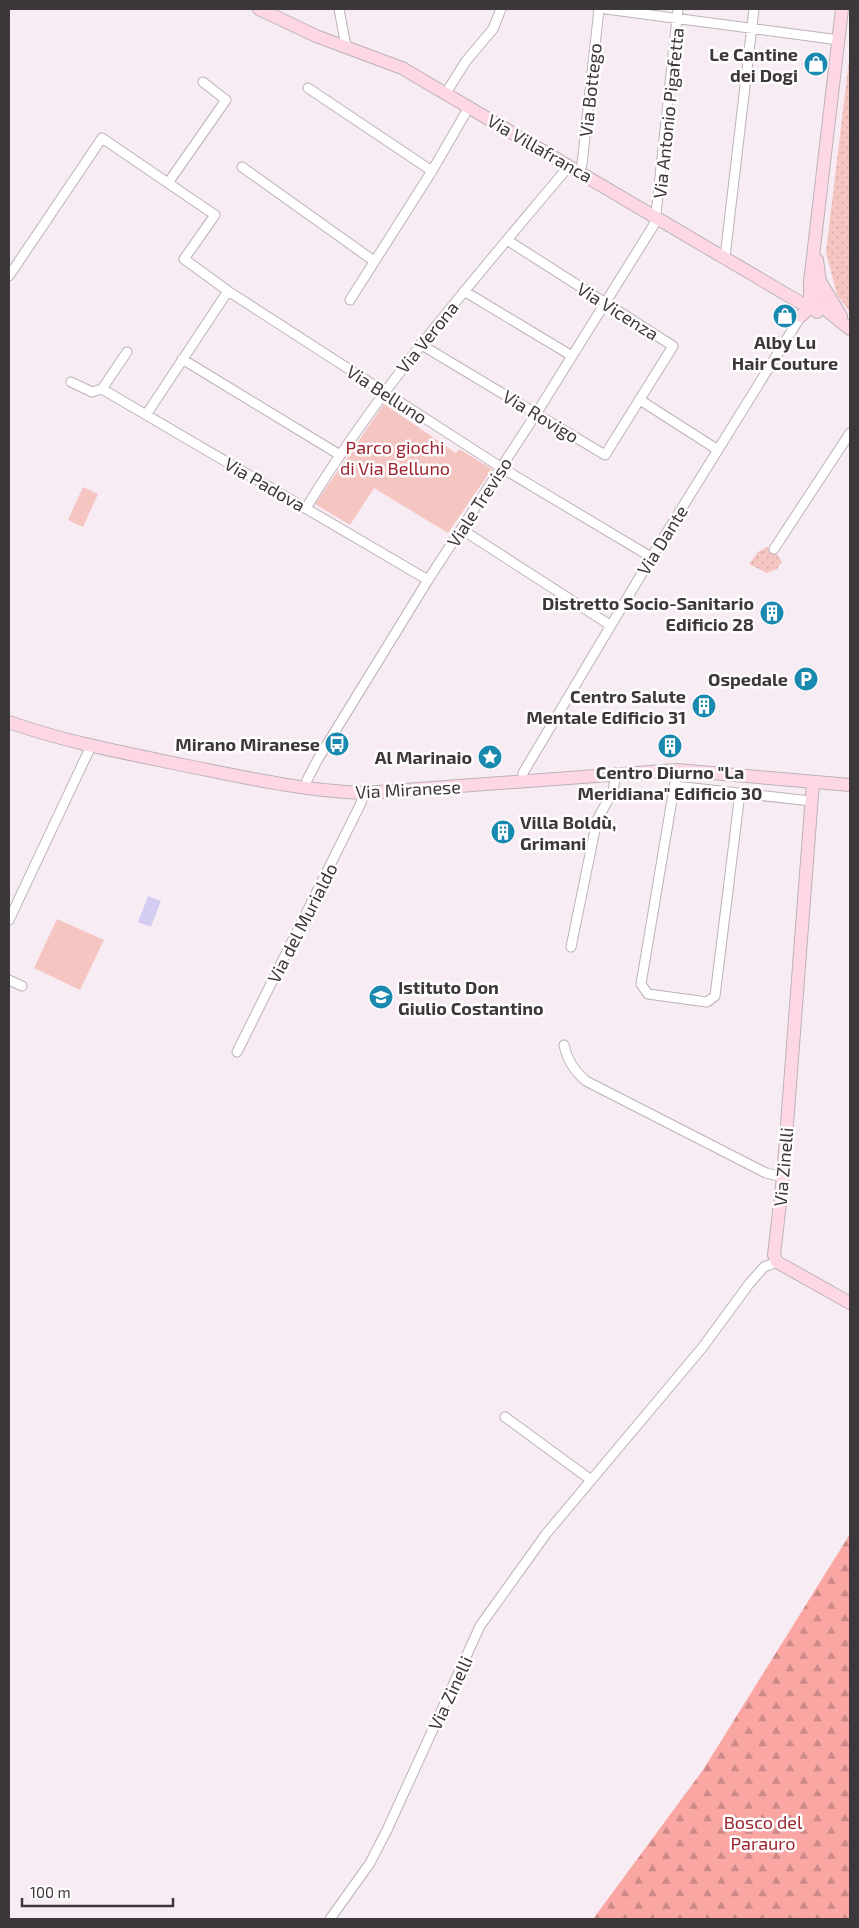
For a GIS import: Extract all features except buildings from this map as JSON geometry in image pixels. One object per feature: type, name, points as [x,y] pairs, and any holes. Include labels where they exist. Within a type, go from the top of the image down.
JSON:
[{"type":"main road","name":"Via Villafranca","points":[[259,9],[300,29],[385,60],[446,93],[801,303],[812,306],[830,322],[850,329]]},
{"type":"main road","points":[[812,306],[810,282],[816,245],[842,9]]},
{"type":"main road","name":"Via Villafranca","points":[[816,245],[822,283],[834,309],[850,329]]},
{"type":"main road","points":[[812,306],[817,300],[822,283]]},
{"type":"main road","name":"Via Dante","points":[[801,316],[812,306]]},
{"type":"main road","name":"Via Miranese","points":[[9,722],[92,744],[306,788],[364,793],[677,770],[850,785]]},
{"type":"main road","name":"Via Zinelli","points":[[777,1262],[774,1256],[813,782]]},
{"type":"main road","points":[[777,1262],[850,1302]]},
{"type":"street","points":[[339,9],[346,46]]},
{"type":"street","points":[[446,93],[466,61],[493,29],[501,9]]},
{"type":"street","name":"Via Bottego","points":[[574,169],[582,164],[599,9]]},
{"type":"street","points":[[606,9],[678,13],[752,28],[838,40]]},
{"type":"street","points":[[725,257],[754,9]]},
{"type":"street","name":"Via Antonio Pigafetta","points":[[657,217],[678,13]]},
{"type":"street","points":[[168,183],[226,100],[203,82]]},
{"type":"street","points":[[308,88],[432,171]]},
{"type":"street","points":[[350,300],[432,171],[469,107]]},
{"type":"street","name":"Via Belluno","points":[[9,276],[102,138],[214,215],[184,259],[384,393],[502,468],[651,557]]},
{"type":"street","points":[[242,167],[374,261]]},
{"type":"street","name":"Via Verona","points":[[306,508],[340,455],[420,344],[506,240],[574,169]]},
{"type":"street","name":"Viale Treviso","points":[[306,788],[307,780],[318,758],[428,580],[502,468],[605,304],[657,217]]},
{"type":"street","name":"Via Vicenza","points":[[506,240],[673,346],[640,400]]},
{"type":"street","points":[[146,415],[228,290]]},
{"type":"street","name":"Via Verona","points":[[464,291],[572,356]]},
{"type":"street","name":"Via Dante","points":[[523,781],[522,773],[610,625],[801,316]]},
{"type":"street","name":"Via Rovigo","points":[[420,344],[605,455],[640,400]]},
{"type":"street","points":[[102,389],[127,352]]},
{"type":"street","points":[[182,359],[340,455]]},
{"type":"street","name":"Via Padova","points":[[71,382],[92,392],[102,389],[428,580]]},
{"type":"street","points":[[640,400],[718,450]]},
{"type":"street","points":[[774,549],[850,433]]},
{"type":"street","points":[[461,529],[610,625]]},
{"type":"street","points":[[9,920],[92,744]]},
{"type":"street","points":[[677,770],[641,984],[648,994],[707,1002],[715,996],[740,793]]},
{"type":"street","points":[[572,947],[597,820],[612,792],[616,773]]},
{"type":"street","points":[[675,786],[811,801]]},
{"type":"street","name":"Via del Murialdo","points":[[237,1052],[362,803],[364,793]]},
{"type":"street","points":[[9,980],[22,986]]},
{"type":"street","points":[[564,1045],[566,1057],[578,1074],[586,1081],[766,1174],[782,1177]]},
{"type":"street","name":"Via Zinelli","points":[[330,1919],[370,1862],[383,1838],[480,1626],[546,1534],[702,1348],[764,1267],[777,1262]]},
{"type":"street","points":[[505,1417],[591,1480]]},
{"type":"green space","points":[[850,51],[850,312],[837,295],[826,252]]},
{"type":"green space","name":"Parco giochi di Via Belluno","points":[[384,404],[456,453],[459,449],[492,469],[448,533],[374,488],[350,525],[315,504]]},
{"type":"green space","points":[[83,487],[98,494],[83,527],[68,520]]},
{"type":"green space","points":[[767,547],[777,554],[782,562],[777,569],[767,573],[749,564],[758,552]]},
{"type":"green space","points":[[57,919],[104,940],[80,990],[34,968]]},
{"type":"green space","name":"Bosco del Parauro","points":[[850,1534],[850,1919],[593,1919],[703,1770]]},
{"type":"shaded area","points":[[148,896],[161,901],[151,927],[138,922]]},
{"type":"place","name":"Le Cantine dei Dogi","points":[[816,64]]},
{"type":"place","name":"Alby Lu Hair Couture","points":[[785,316]]},
{"type":"place","name":"Distretto Socio-Sanitario Edificio 28","points":[[772,613]]},
{"type":"place","name":"Ospedale","points":[[806,679]]},
{"type":"place","name":"Centro Salute Mentale Edificio 31","points":[[704,706]]},
{"type":"place","name":"Mirano Miranese","points":[[337,744]]},
{"type":"place","name":"Centro Diurno \"La Meridiana\" Edificio 30","points":[[670,746]]},
{"type":"place","name":"Al Marinaio","points":[[490,757]]},
{"type":"place","name":"Villa Boldù, Grimani","points":[[503,832]]},
{"type":"place","name":"Istituto Don Giulio Costantino","points":[[381,997]]}]
